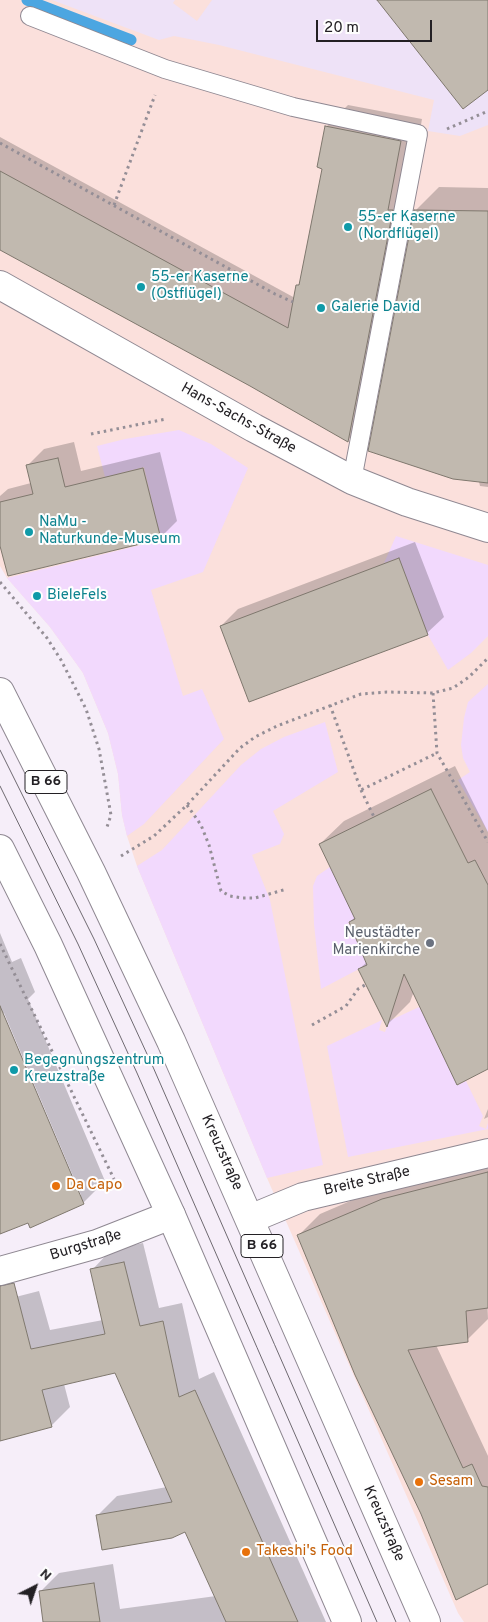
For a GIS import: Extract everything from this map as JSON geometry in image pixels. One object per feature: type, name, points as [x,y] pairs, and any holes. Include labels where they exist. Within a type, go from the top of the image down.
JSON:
[{"type":"main road","name":"Hans-Sachs-Straße","points":[[0,285],[254,428],[352,480],[407,502],[488,528]]},
{"type":"main road","name":"Kreuzstraße","points":[[0,692],[92,872],[171,1042],[426,1622]]},
{"type":"main road","points":[[0,850],[48,945],[170,1215],[347,1622]]},
{"type":"main road","name":"Breite Straße","points":[[250,1218],[303,1197],[488,1153]]},
{"type":"main road","name":"Burgstraße","points":[[0,1271],[97,1244],[170,1215]]},
{"type":"lane","points":[[30,16],[165,69],[294,107],[418,134],[352,480]]},
{"type":"path","points":[[114,205],[165,69]]},
{"type":"path","points":[[439,133],[488,110]]},
{"type":"path","points":[[0,143],[275,294],[293,302]]},
{"type":"path","points":[[91,434],[171,418]]},
{"type":"path","points":[[0,582],[47,638],[61,660],[86,709],[99,749],[112,815],[92,872]]},
{"type":"path","points":[[92,872],[154,836],[187,805],[240,748],[255,737],[361,694],[387,692],[434,693],[453,688],[469,677],[488,658]]},
{"type":"path","points":[[434,693],[437,753],[488,842]]},
{"type":"path","points":[[330,705],[361,790],[374,817]]},
{"type":"path","points":[[361,790],[437,753]]},
{"type":"path","points":[[187,805],[201,824],[210,846],[221,891],[230,896],[256,898],[287,889]]},
{"type":"path","points":[[0,944],[138,1229]]},
{"type":"path","points":[[312,1025],[346,1006],[358,989],[365,985]]},
{"type":"shaded area","points":[[0,0],[488,0],[488,1622],[464,1622],[458,1613],[267,1178],[137,866],[122,815],[118,774],[108,733],[83,673],[50,627],[7,578],[0,566]]},
{"type":"shaded area","points":[[52,0],[175,0],[173,3],[197,21],[212,0],[488,0],[488,125],[460,136],[428,131],[434,100],[219,45],[174,36],[159,40]]},
{"type":"shaded area","points":[[179,430],[211,444],[248,468],[203,572],[151,590],[183,696],[202,689],[224,739],[144,824],[127,836],[122,815],[118,774],[108,733],[83,673],[50,627],[7,578],[161,540],[144,467],[105,477],[97,446],[125,439]]},
{"type":"shaded area","points":[[396,536],[488,565],[488,636],[471,653],[448,670],[428,635],[399,558],[384,563]]},
{"type":"shaded area","points":[[488,684],[488,832],[458,780],[470,772],[463,758],[461,745],[468,702]]},
{"type":"shaded area","points":[[325,722],[338,772],[273,811],[284,834],[280,844],[252,855],[270,900],[323,1165],[267,1178],[137,866],[162,850],[241,765],[261,749],[284,737]]},
{"type":"shaded area","points":[[330,867],[358,917],[348,923],[378,959],[321,989],[314,924],[313,886],[317,876]]},
{"type":"shaded area","points":[[419,1007],[422,1012],[430,1008],[436,1042],[458,1085],[466,1081],[483,1116],[479,1126],[486,1129],[488,1123],[488,1129],[348,1157],[327,1046],[382,1020],[379,1030],[385,1032],[389,1021]]},
{"type":"building","points":[[377,0],[488,0],[488,90],[463,109]]},
{"type":"building","points":[[325,126],[401,141],[388,210],[393,210],[348,442],[250,386],[0,250],[0,171],[288,328],[296,285],[299,285],[322,169],[317,167]]},
{"type":"building","points":[[414,210],[488,211],[488,483],[453,479],[368,451]]},
{"type":"building","points":[[58,458],[65,487],[143,468],[161,539],[8,576],[0,546],[0,502],[33,494],[26,465]]},
{"type":"building","points":[[399,558],[428,635],[249,702],[220,626]]},
{"type":"building","name":"Neustädter Marienkirche","points":[[431,789],[468,863],[475,860],[488,885],[488,1069],[457,1085],[404,974],[387,1027],[358,969],[367,965],[349,922],[355,919],[319,844]]},
{"type":"building","points":[[0,1006],[84,1204],[30,1228],[28,1223],[0,1234]]},
{"type":"building","points":[[488,1172],[488,1308],[466,1311],[468,1342],[408,1350],[463,1468],[472,1464],[482,1486],[488,1487],[488,1584],[456,1600],[421,1514],[355,1375],[297,1235],[382,1199]]},
{"type":"building","points":[[124,1262],[140,1326],[163,1321],[179,1397],[195,1390],[298,1622],[226,1622],[185,1532],[172,1538],[102,1550],[96,1515],[172,1502],[115,1373],[42,1390],[52,1427],[0,1441],[0,1286],[14,1283],[31,1349],[105,1334],[90,1269]]},
{"type":"building","points":[[94,1583],[100,1622],[43,1622],[39,1591]]},
{"type":"waterway","points":[[27,0],[131,40]]},
{"type":"tram line","points":[[0,750],[94,939],[153,1067],[396,1622]]},
{"type":"tram line","points":[[0,786],[78,944],[137,1073],[377,1622]]},
{"type":"place","name":"55-er Kaserne (Nordflügel)","points":[[348,227]]},
{"type":"place","name":"55-er Kaserne (Ostflügel)","points":[[141,287]]},
{"type":"place","name":"Galerie David","points":[[321,308]]},
{"type":"place","name":"NaMu - Naturkunde-Museum","points":[[29,532]]},
{"type":"place","name":"BieleFels","points":[[37,596]]},
{"type":"place","name":"Neustädter Marienkirche","points":[[430,943]]},
{"type":"place","name":"Begegnungszentrum Kreuzstraße","points":[[14,1070]]},
{"type":"place","name":"Da Capo","points":[[56,1186]]},
{"type":"place","name":"Sesam","points":[[419,1482]]},
{"type":"place","name":"Takeshi's Food","points":[[246,1552]]}]
